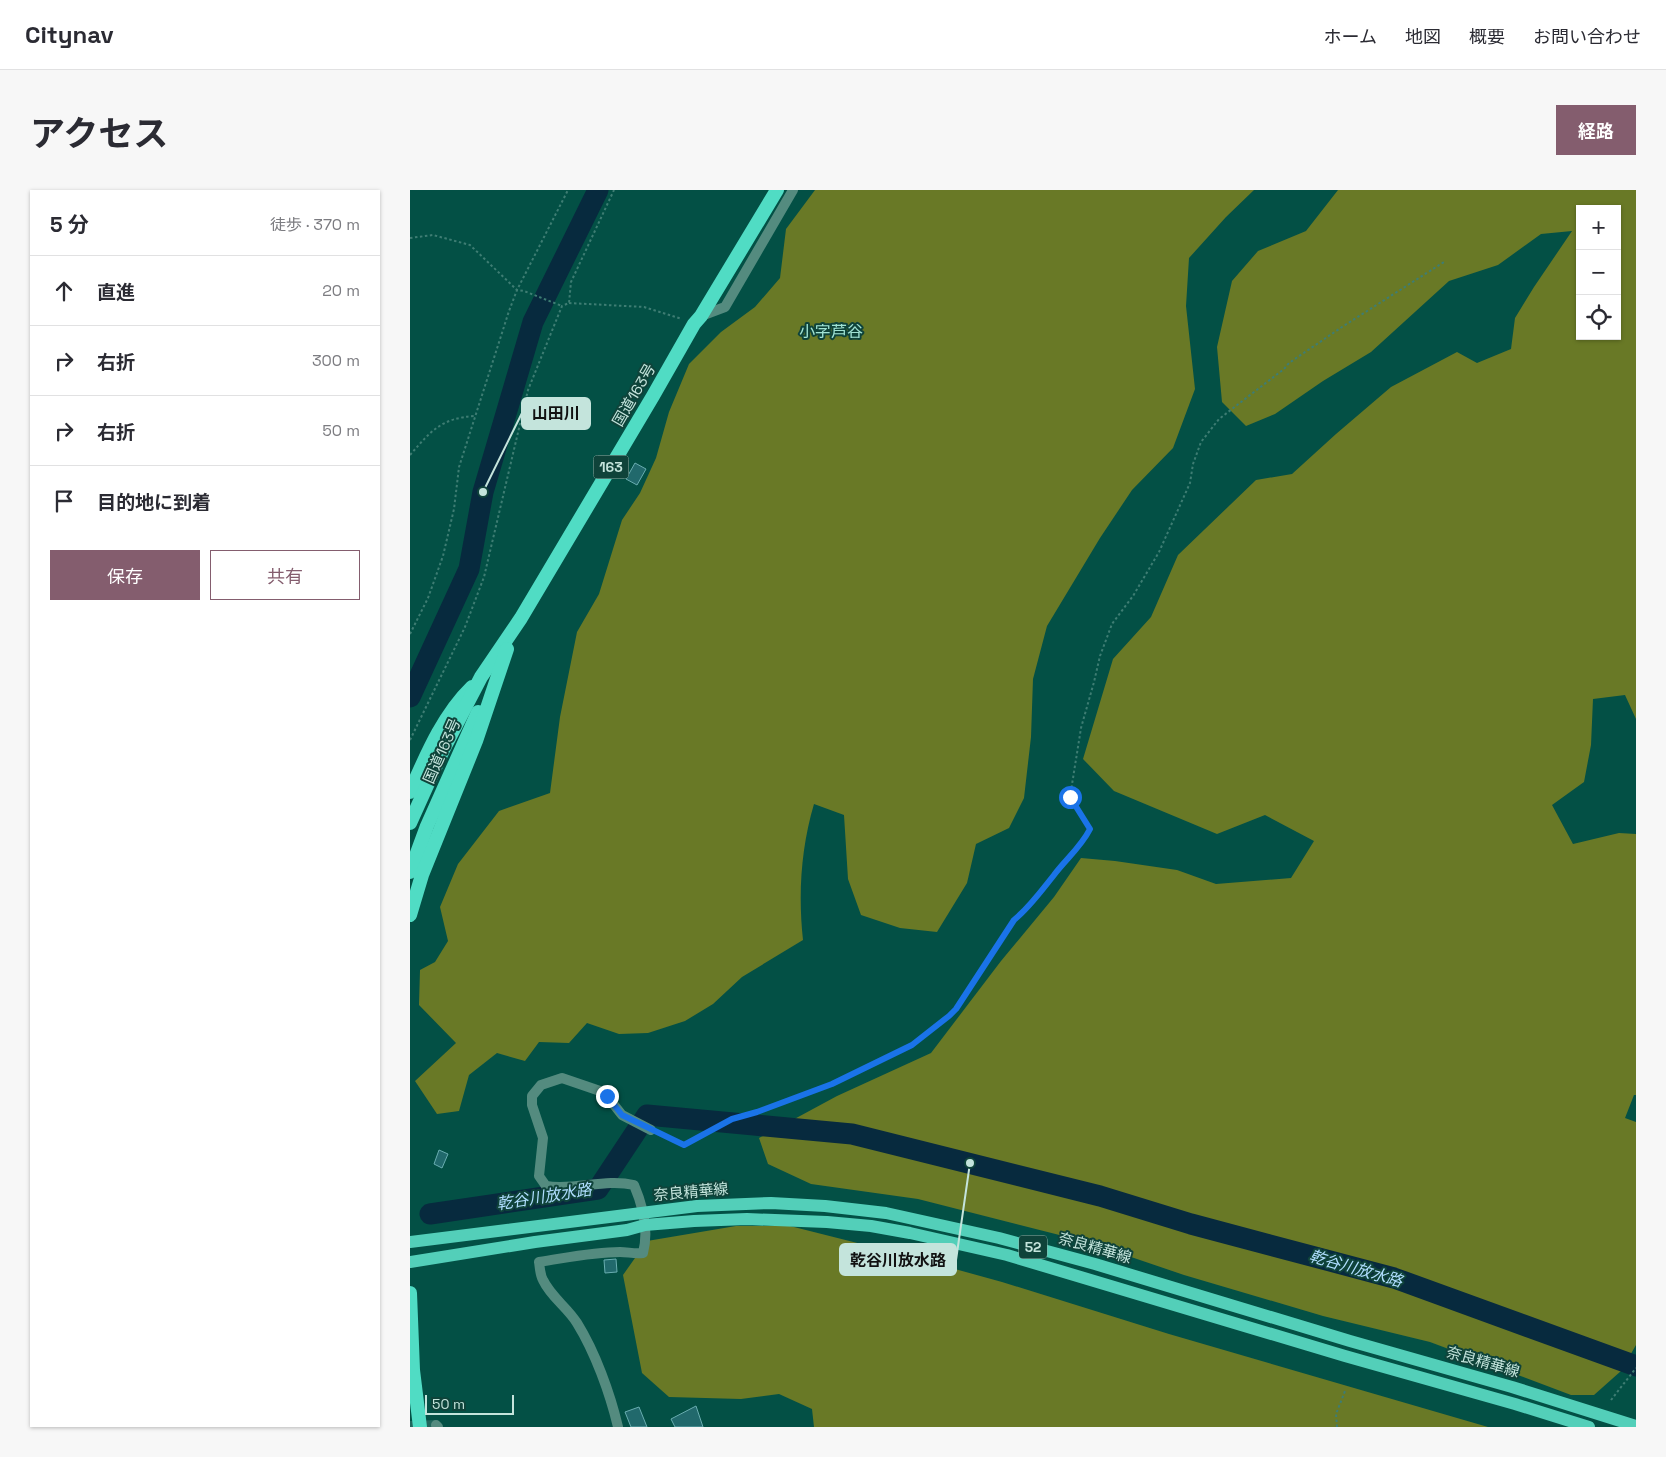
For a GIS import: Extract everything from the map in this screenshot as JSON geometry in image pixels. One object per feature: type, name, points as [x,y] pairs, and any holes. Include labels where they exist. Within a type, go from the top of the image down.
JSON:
[{"type":"highway","name":"国道163号","points":[[410,823],[443,750],[481,677],[521,618],[697,320],[777,190]]},
{"type":"highway","name":"国道163号","points":[[410,872],[427,826],[521,618]]},
{"type":"highway","name":"163","points":[[410,915],[422,875],[476,742],[508,649]]},
{"type":"highway","points":[[410,792],[424,759],[458,700],[481,677]]},
{"type":"highway","points":[[410,1293],[413,1370],[420,1427]]},
{"type":"main road","name":"奈良精華線","points":[[410,1242],[697,1206],[770,1203],[842,1208],[912,1218],[999,1238],[1094,1264],[1350,1341],[1512,1387],[1636,1426]]},
{"type":"main road","name":"奈良精華線","points":[[410,1262],[627,1230],[646,1225],[694,1221],[747,1219],[827,1222],[871,1226],[910,1232],[1086,1278],[1589,1427]]},
{"type":"street","points":[[697,320],[725,307],[793,190]]},
{"type":"street","points":[[618,1427],[610,1396],[578,1324],[570,1311],[552,1295],[542,1279],[539,1262],[622,1252],[643,1253],[646,1225],[634,1185],[622,1182],[558,1188],[546,1186],[539,1176],[543,1138],[532,1105],[532,1096],[541,1085],[562,1078],[600,1091],[607,1096],[622,1115],[651,1130]]},
{"type":"path","points":[[410,634],[428,598],[443,556],[454,508],[459,467],[517,290],[568,190]]},
{"type":"path","points":[[569,303],[571,282],[614,190]]},
{"type":"path","points":[[410,238],[433,235],[470,245],[517,290],[524,290],[562,306]]},
{"type":"path","points":[[651,1130],[684,1145],[732,1119],[757,1112],[832,1084],[912,1045],[956,1009],[1014,920],[1083,843],[1090,829],[1070,797],[1081,728],[1100,656],[1112,624],[1133,596],[1159,552],[1190,483],[1193,464],[1201,442],[1219,419],[1284,370],[1289,363],[1444,262]]},
{"type":"path","points":[[410,740],[476,603],[484,577],[528,390],[562,306],[569,303],[644,307],[697,320]]},
{"type":"path","points":[[410,455],[440,425],[452,419],[475,416]]},
{"type":"path","points":[[1611,1400],[1636,1368]]},
{"type":"path","points":[[1337,1427],[1336,1414],[1345,1391]]},
{"type":"green space","points":[[815,190],[1254,190],[1226,217],[1189,258],[1186,306],[1195,389],[1173,448],[1132,490],[1100,538],[1047,626],[1033,679],[1031,737],[1024,798],[1009,828],[976,844],[967,883],[937,932],[900,928],[861,915],[848,879],[844,815],[814,804],[803,854],[801,906],[803,940],[742,977],[713,1004],[685,1021],[648,1033],[619,1034],[587,1023],[569,1043],[539,1042],[525,1061],[497,1053],[469,1075],[459,1111],[437,1114],[415,1081],[456,1043],[419,1005],[420,970],[435,962],[448,941],[440,907],[458,864],[499,811],[550,793],[560,717],[577,632],[599,594],[622,520],[640,493],[656,458],[669,412],[689,364],[721,332],[755,307],[780,278],[786,229]]},
{"type":"green space","points":[[1338,190],[1636,190],[1636,719],[1625,695],[1593,699],[1591,745],[1584,782],[1552,805],[1573,844],[1619,833],[1636,834],[1636,1095],[1634,1095],[1625,1118],[1636,1122],[1636,1345],[1621,1371],[1594,1395],[1571,1395],[1430,1342],[1323,1316],[1184,1275],[1087,1242],[918,1199],[811,1184],[768,1164],[759,1138],[837,1096],[931,1053],[1001,961],[1054,897],[1081,858],[1177,870],[1216,884],[1291,878],[1314,841],[1265,815],[1217,834],[1114,791],[1083,759],[1113,659],[1151,617],[1178,555],[1256,480],[1292,474],[1391,387],[1457,352],[1477,363],[1511,349],[1515,318],[1572,231],[1541,234],[1498,265],[1449,281],[1371,352],[1323,381],[1275,414],[1246,426],[1222,402],[1217,347],[1232,281],[1258,251],[1306,231]]},
{"type":"green space","points":[[736,1226],[790,1226],[897,1253],[1002,1282],[1169,1334],[1488,1427],[814,1427],[812,1409],[779,1394],[741,1399],[669,1397],[642,1373],[623,1275],[647,1241]]},
{"type":"building","points":[[635,463],[646,469],[637,485],[626,479]]},
{"type":"building","points":[[439,1150],[448,1154],[442,1168],[434,1164]]},
{"type":"building","points":[[616,1259],[617,1272],[605,1273],[604,1260]]},
{"type":"building","points":[[696,1406],[703,1427],[675,1427],[671,1419]]},
{"type":"building","points":[[639,1407],[647,1427],[631,1427],[625,1412]]},
{"type":"waterway","points":[[410,697],[469,569],[483,492],[533,322],[598,190]]},
{"type":"waterway","name":"乾谷川放水路","points":[[430,1214],[598,1189],[647,1115],[852,1134],[1100,1196],[1191,1224],[1394,1278],[1636,1366]]},
{"type":"tunnel","points":[[410,1426],[436,1425]]},
{"type":"place","name":"山田川","points":[[483,492]]},
{"type":"place","name":"乾谷川放水路","points":[[970,1163]]},
{"type":"district","name":"小字芦谷","points":[[831,331]]},
{"type":"route","points":[[607,1096],[622,1115],[684,1145],[732,1119],[757,1112],[832,1084],[912,1045],[956,1009],[1014,920],[1083,843],[1090,829],[1070,797]]}]
